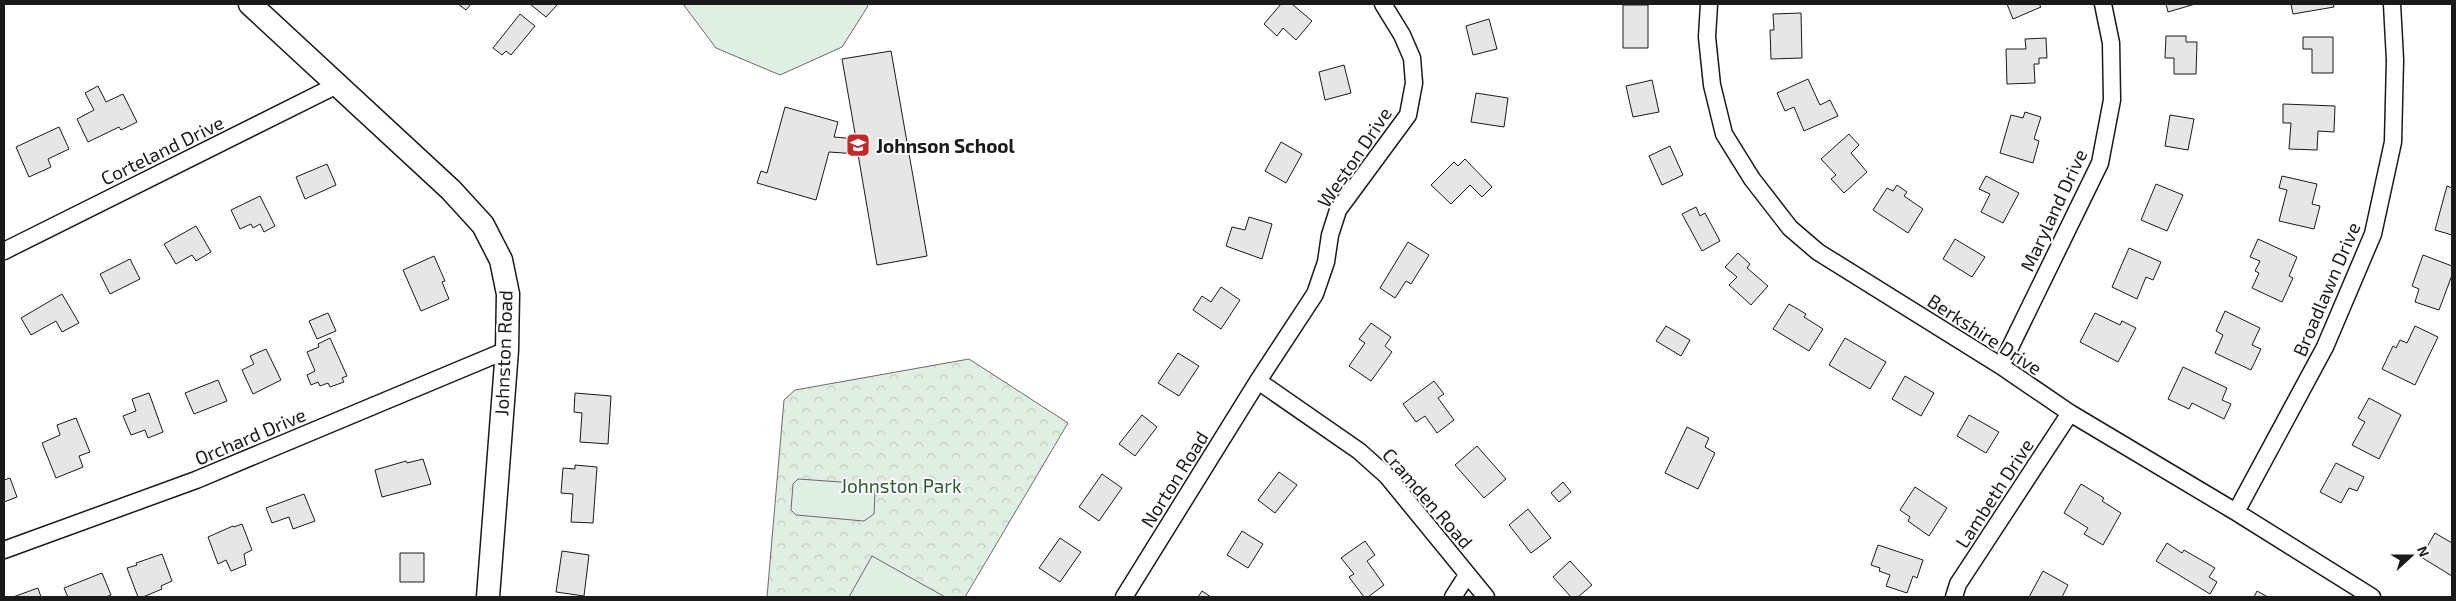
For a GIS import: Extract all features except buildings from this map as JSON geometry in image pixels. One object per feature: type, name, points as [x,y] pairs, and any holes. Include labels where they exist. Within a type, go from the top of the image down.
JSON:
[{"type":"street","name":"Johnston Road","points":[[250,4],[451,190],[483,225],[501,260],[508,294],[507,350],[488,597]]},
{"type":"street","name":"Weston Drive","points":[[1258,381],[1316,294],[1326,262],[1330,235],[1338,210],[1408,115],[1414,83],[1412,58],[1402,35],[1383,4]]},
{"type":"street","name":"Berkshire Drive","points":[[1709,4],[1707,37],[1712,86],[1724,134],[1752,179],[1790,228],[1818,252],[2001,366],[2070,413],[2236,512],[2372,597]]},
{"type":"street","name":"Maryland Drive","points":[[2001,366],[2100,163],[2112,100],[2111,43],[2103,4]]},
{"type":"street","name":"Broadlawn Drive","points":[[2236,512],[2325,347],[2373,234],[2393,142],[2395,60],[2392,4]]},
{"type":"street","name":"Corteland Drive","points":[[4,251],[338,85]]},
{"type":"street","name":"Orchard Drive","points":[[4,550],[196,480],[507,350]]},
{"type":"street","name":"Cramden Road","points":[[1258,381],[1359,451],[1387,476],[1486,597]]},
{"type":"street","name":"Norton Road","points":[[1124,597],[1258,381]]},
{"type":"street","name":"Lambeth Drive","points":[[1954,597],[1958,584],[2070,413]]},
{"type":"street","points":[[1454,597],[1467,575]]},
{"type":"green space","points":[[683,4],[866,4],[868,6],[842,47],[780,75],[716,48]]},
{"type":"green space","name":"Johnston Park","points":[[969,359],[1068,423],[965,597],[767,597],[784,400],[795,390]]},
{"type":"green space","points":[[798,479],[870,484],[875,492],[874,514],[864,521],[796,515],[791,510],[793,484]]},
{"type":"green space","points":[[872,556],[945,597],[849,597]]},
{"type":"place","name":"Johnson School","points":[[858,145]]}]
